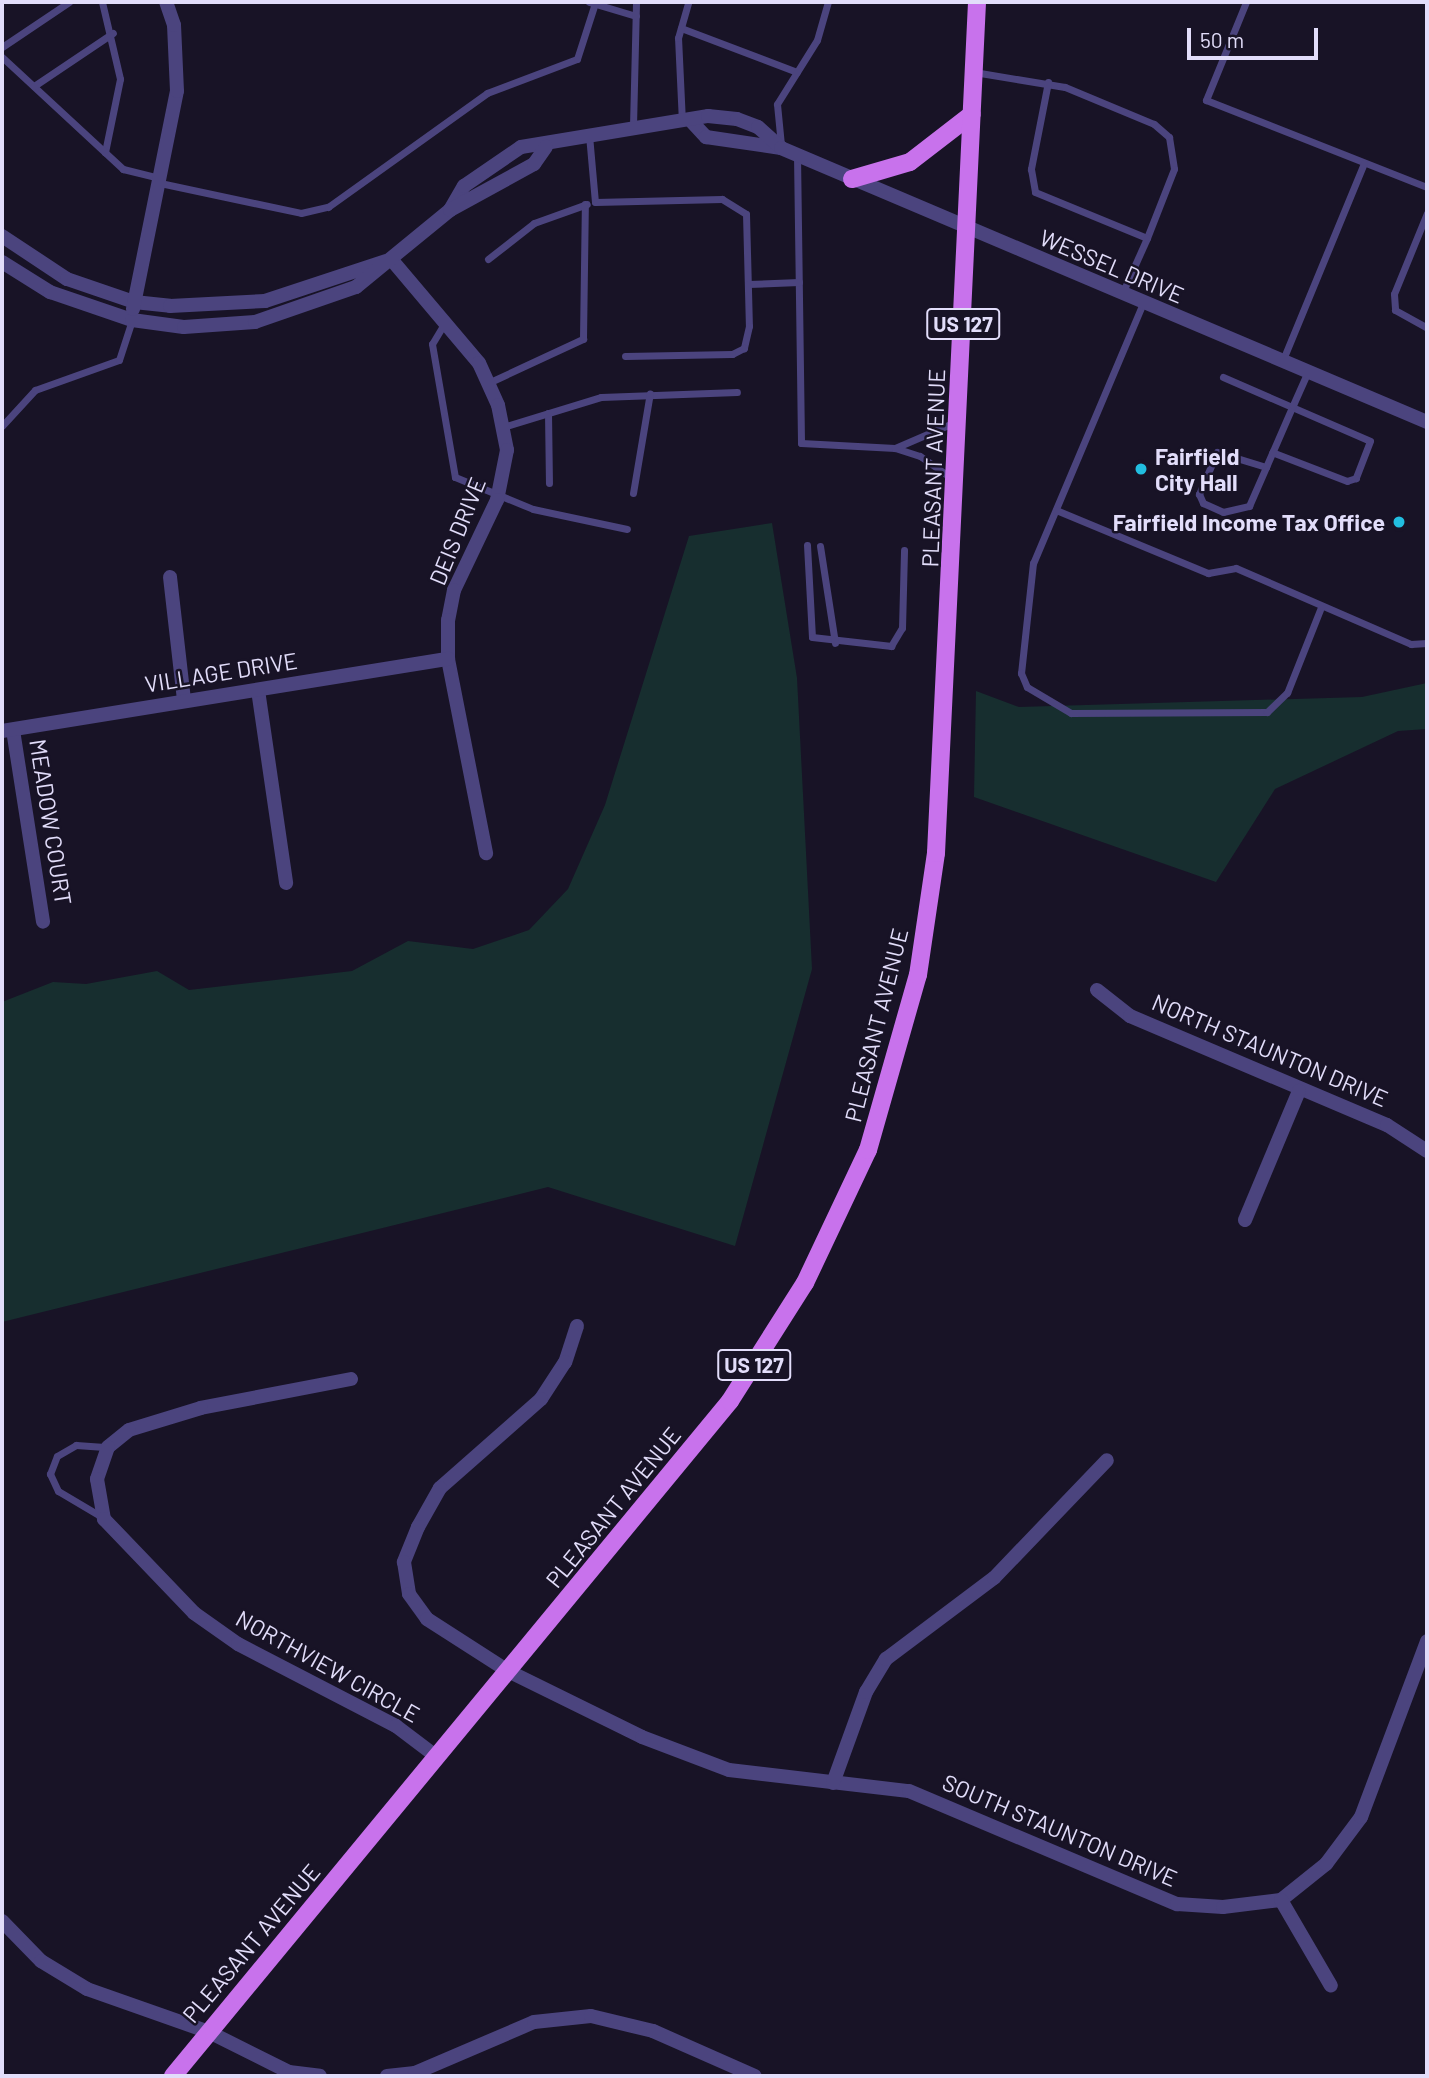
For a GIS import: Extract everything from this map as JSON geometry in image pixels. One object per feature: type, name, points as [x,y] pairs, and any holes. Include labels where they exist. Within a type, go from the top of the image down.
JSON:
[{"type":"main road","name":"PLEASANT AVENUE","points":[[173,2076],[730,1401],[805,1283],[869,1150],[903,1036],[932,889],[958,483],[977,2]]},
{"type":"main road","points":[[852,178],[909,162],[972,114]]},
{"type":"street","points":[[132,320],[177,91],[174,25],[166,2]]},
{"type":"street","name":"WESSEL DRIVE","points":[[450,210],[464,186],[521,147],[546,147],[589,134],[633,126],[687,123],[708,116],[737,119],[758,127],[781,148]]},
{"type":"street","name":"WESSEL DRIVE","points":[[687,123],[706,137],[781,148],[1282,363],[1427,422]]},
{"type":"street","name":"WESSEL DRIVE","points":[[2,262],[50,292],[132,320],[184,327],[255,322],[337,297],[391,260],[450,210],[534,164],[546,147]]},
{"type":"street","name":"WESSEL DRIVE","points":[[2,236],[67,279],[134,302],[240,306],[391,260]]},
{"type":"street","name":"DEIS DRIVE","points":[[391,260],[488,383],[507,450],[499,494],[454,590],[448,659],[486,853]]},
{"type":"street","points":[[170,577],[184,700]]},
{"type":"street","name":"VILLAGE DRIVE","points":[[7,730],[448,659]]},
{"type":"street","points":[[258,690],[286,883]]},
{"type":"street","name":"MEADOW COURT","points":[[7,730],[43,922]]},
{"type":"street","name":"NORTH STAUNTON DRIVE","points":[[1097,990],[1130,1016],[1299,1091],[1388,1125],[1427,1151]]},
{"type":"street","points":[[1244,1220],[1299,1091]]},
{"type":"street","name":"SOUTH STAUNTON DRIVE","points":[[577,1326],[565,1362],[541,1399],[440,1488],[404,1562],[409,1594],[427,1619],[508,1671],[642,1737],[729,1770],[909,1791],[1177,1905],[1281,1900]]},
{"type":"street","points":[[104,1519],[97,1479],[108,1447],[130,1430],[201,1408],[351,1379]]},
{"type":"street","points":[[833,1783],[866,1692],[886,1659],[1004,1569],[1107,1460]]},
{"type":"street","name":"NORTHVIEW CIRCLE","points":[[104,1519],[194,1613],[227,1636],[396,1727],[436,1757]]},
{"type":"street","points":[[1331,1986],[1281,1900],[1326,1864],[1361,1817],[1427,1642]]},
{"type":"street","points":[[2,1921],[41,1961],[87,1989],[209,2032],[289,2072],[320,2076]]},
{"type":"street","points":[[387,2076],[415,2073],[534,2022],[591,2016],[653,2031],[755,2076]]},
{"type":"lane","points":[[2,47],[69,2]]},
{"type":"lane","points":[[102,2],[113,33],[120,79],[105,152]]},
{"type":"lane","points":[[633,126],[636,2]]},
{"type":"lane","points":[[687,123],[681,28],[688,2]]},
{"type":"lane","points":[[781,148],[777,104],[817,40],[828,2]]},
{"type":"lane","points":[[1245,2],[1206,100],[1427,187]]},
{"type":"lane","points":[[2,57],[123,169],[301,213],[328,206],[487,93],[577,59],[592,3],[636,16]]},
{"type":"lane","points":[[681,28],[797,72]]},
{"type":"lane","points":[[34,86],[113,33]]},
{"type":"lane","points":[[974,72],[1048,82],[1126,110],[1169,137],[1174,169],[1122,295]]},
{"type":"lane","points":[[1048,82],[1031,169],[1035,192],[1147,238]]},
{"type":"lane","points":[[589,134],[595,202]]},
{"type":"lane","points":[[797,155],[801,443],[895,448],[920,456],[958,483]]},
{"type":"lane","points":[[1282,363],[1364,163]]},
{"type":"lane","points":[[488,259],[534,223],[595,202],[734,201],[746,214],[748,284],[744,348],[732,354],[625,356]]},
{"type":"lane","points":[[488,383],[583,339],[585,205]]},
{"type":"lane","points":[[1427,213],[1394,294],[1395,310],[1427,328]]},
{"type":"lane","points":[[748,284],[799,282]]},
{"type":"lane","points":[[1143,303],[1033,563],[1021,673],[1037,698],[1071,713],[1267,712],[1287,693],[1321,607]]},
{"type":"lane","points":[[2,426],[35,390],[119,360],[132,320]]},
{"type":"lane","points":[[444,324],[432,344],[455,477],[533,509],[627,529]]},
{"type":"lane","points":[[1266,467],[1217,452],[1199,494],[1203,503],[1223,512],[1249,506],[1307,373]]},
{"type":"lane","points":[[1223,377],[1368,435],[1356,478],[1347,481],[1272,452]]},
{"type":"lane","points":[[502,427],[548,413],[650,393],[737,392]]},
{"type":"lane","points":[[633,493],[650,393]]},
{"type":"lane","points":[[548,413],[549,483]]},
{"type":"lane","points":[[895,448],[960,419]]},
{"type":"lane","points":[[1056,510],[1208,573],[1236,568],[1411,644],[1427,643]]},
{"type":"lane","points":[[807,545],[807,622],[812,637],[835,643],[896,643],[904,550]]},
{"type":"lane","points":[[820,546],[827,624],[835,643]]},
{"type":"lane","points":[[104,1519],[58,1491],[50,1474],[57,1456],[75,1446],[108,1447]]},
{"type":"green space","points":[[772,523],[797,678],[812,969],[735,1246],[548,1187],[2,1322],[2,1002],[53,982],[86,984],[157,971],[189,990],[352,971],[408,941],[473,949],[529,930],[568,889],[605,805],[689,536]]},
{"type":"green space","points":[[1427,683],[1427,729],[1398,731],[1275,789],[1216,882],[974,797],[976,691],[1019,707],[1362,697]]},
{"type":"place","name":"Fairfield City Hall","points":[[1141,469]]},
{"type":"place","name":"Fairfield Income Tax Office","points":[[1399,522]]}]
